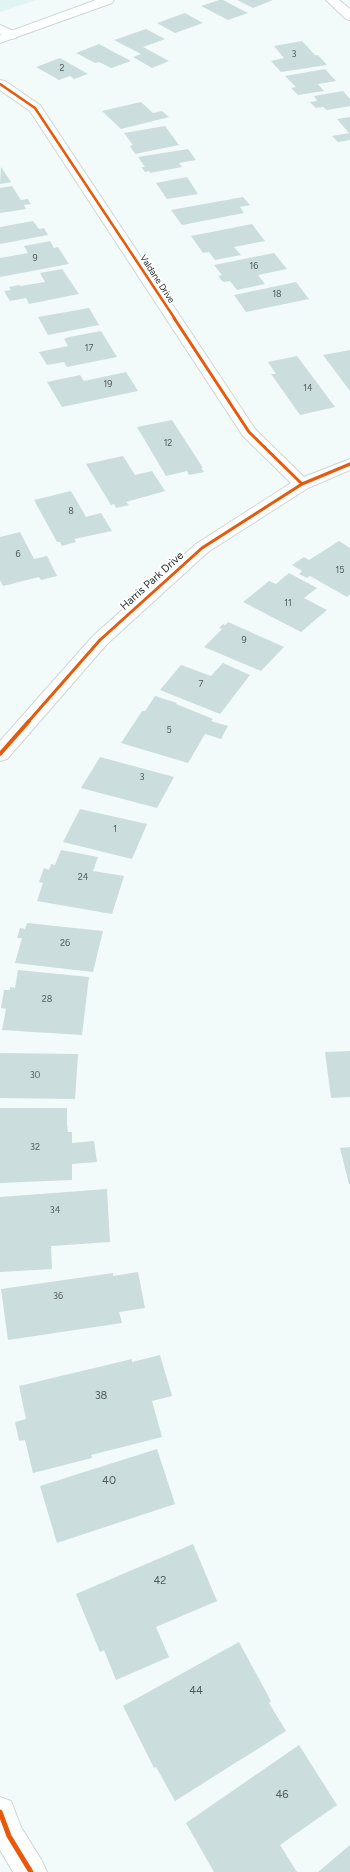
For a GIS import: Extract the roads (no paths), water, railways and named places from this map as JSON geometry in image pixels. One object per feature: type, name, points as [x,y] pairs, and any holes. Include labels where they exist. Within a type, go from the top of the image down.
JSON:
[{"type":"street","points":[[4,34],[108,0]]},
{"type":"street","points":[[332,0],[350,16]]},
{"type":"street","name":"Valdane Drive","points":[[0,84],[35,108],[249,432],[302,484]]},
{"type":"street","name":"Harris Park Drive","points":[[0,754],[100,640],[202,548],[302,484],[350,464]]},
{"type":"street","points":[[0,1812],[9,1836],[32,1872]]}]
